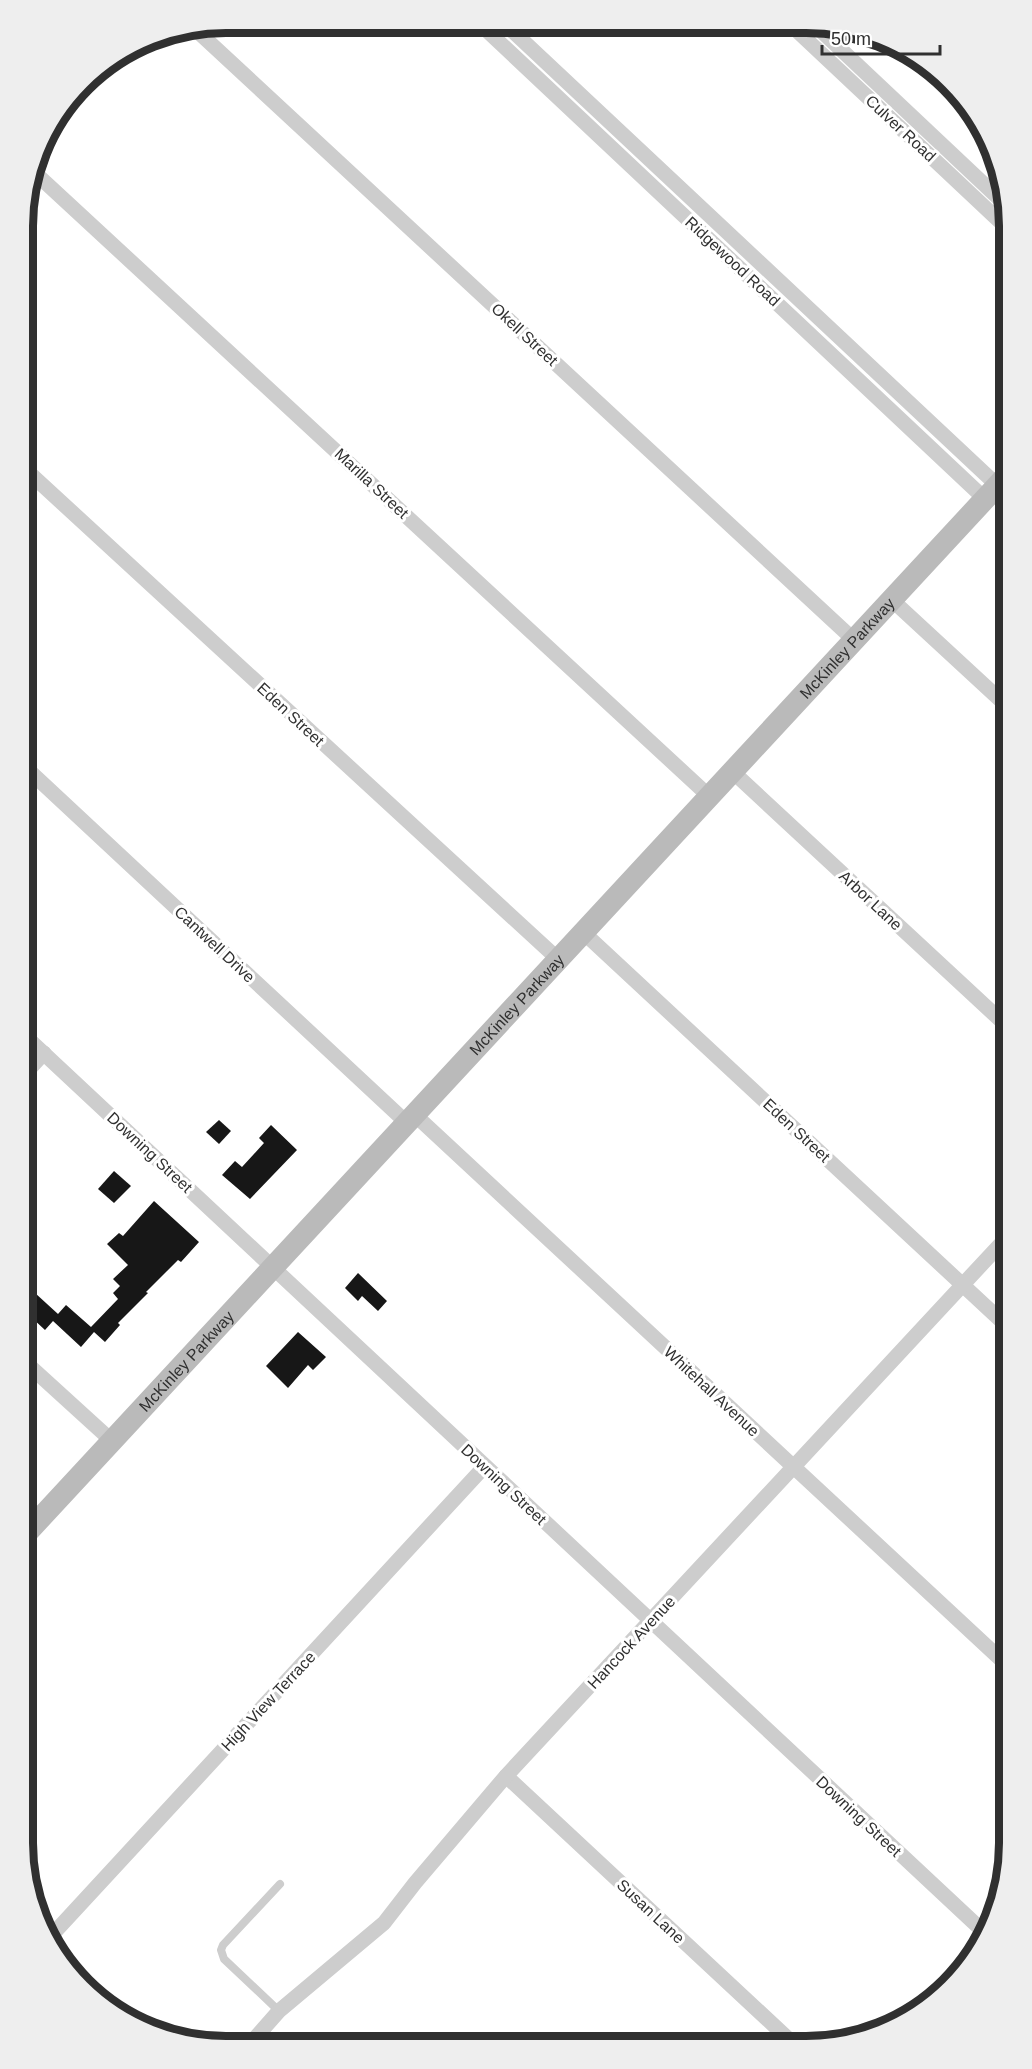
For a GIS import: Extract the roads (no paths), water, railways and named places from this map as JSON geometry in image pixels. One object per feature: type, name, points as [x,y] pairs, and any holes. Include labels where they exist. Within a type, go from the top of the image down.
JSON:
[{"type":"street","name":"Ridgewood Road","points":[[490,33],[789,315],[997,486]]},
{"type":"street","name":"Ridgewood Road","points":[[515,33],[997,486]]},
{"type":"street","name":"Culver Road","points":[[799,33],[998,219]]},
{"type":"street","name":"Culver Road","points":[[825,34],[996,195]]},
{"type":"street","name":"Okell Street","points":[[201,35],[854,640]]},
{"type":"street","points":[[622,157],[634,145]]},
{"type":"street","name":"Marilla Street","points":[[40,177],[710,796]]},
{"type":"street","points":[[789,315],[801,302]]},
{"type":"street","name":"Eden Street","points":[[33,476],[559,960]]},
{"type":"street","name":"McKinley Parkway","points":[[33,1526],[997,486]]},
{"type":"street","points":[[892,600],[999,699]]},
{"type":"street","name":"Arbor Lane","points":[[733,772],[999,1019]]},
{"type":"street","name":"Cantwell Drive","points":[[33,774],[411,1119]]},
{"type":"street","name":"Eden Street","points":[[584,933],[999,1319]]},
{"type":"street","name":"Downing Street","points":[[33,1043],[979,1927]]},
{"type":"street","points":[[33,1065],[44,1053]]},
{"type":"street","name":"Whitehall Avenue","points":[[411,1119],[999,1658]]},
{"type":"street","name":"Hancock Avenue","points":[[257,2036],[279,2011],[384,1923],[506,1776],[999,1246]]},
{"type":"street","points":[[33,1369],[111,1441]]},
{"type":"street","name":"High View Terrace","points":[[55,1932],[485,1466]]},
{"type":"street","name":"Susan Lane","points":[[506,1776],[785,2036]]},
{"type":"lane","points":[[279,2011],[224,1959],[221,1950],[223,1945],[280,1884]]}]
